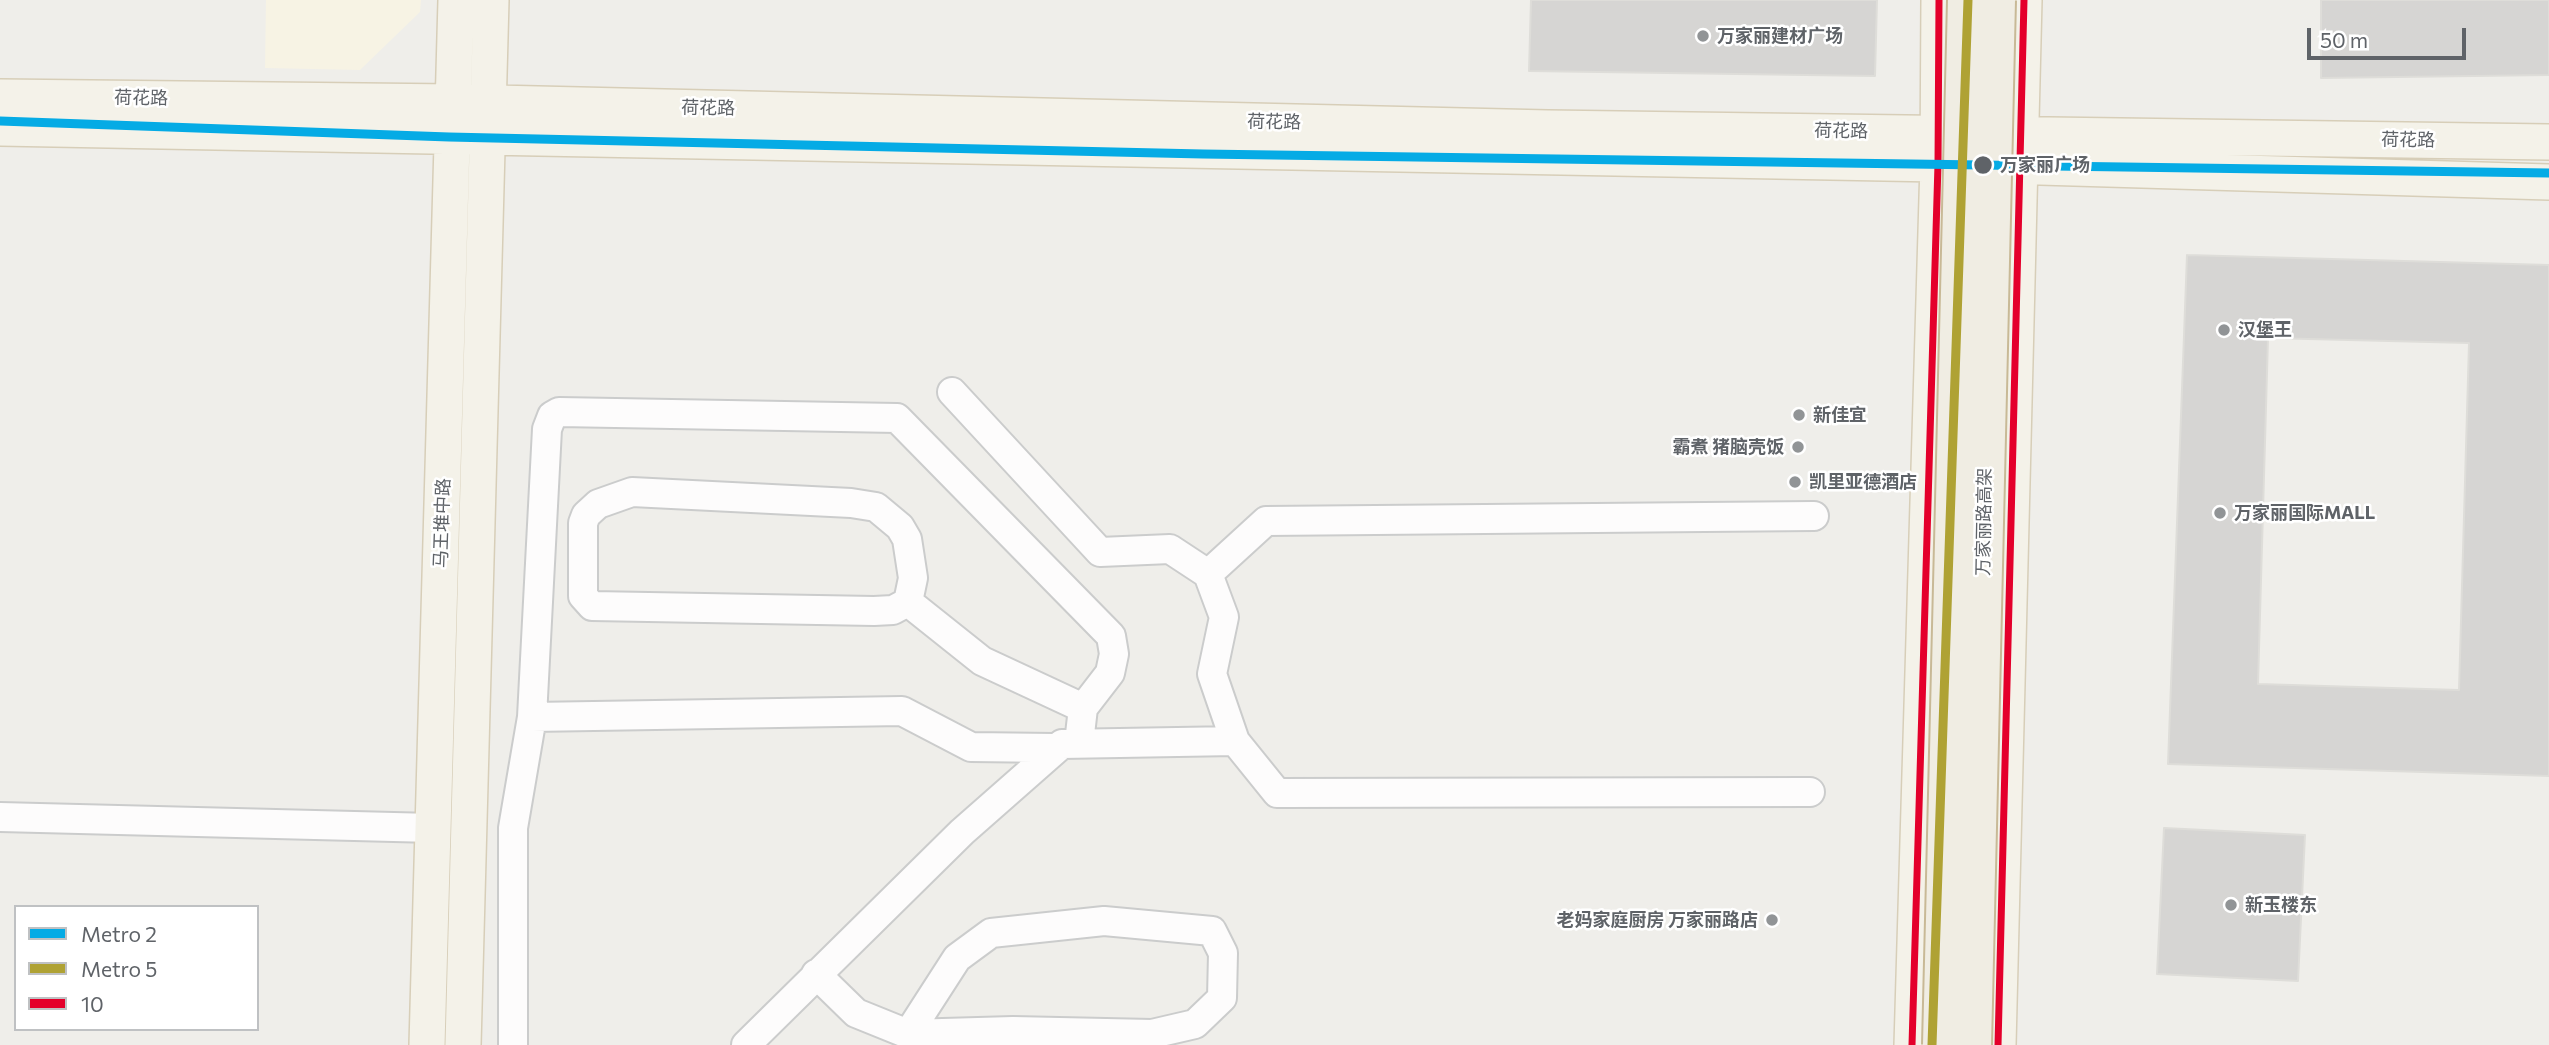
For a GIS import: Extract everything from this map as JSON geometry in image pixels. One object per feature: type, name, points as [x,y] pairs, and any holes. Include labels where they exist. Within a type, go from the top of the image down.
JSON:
[{"type":"highway","name":"万家丽路高架","points":[[1942,1045],[1967,0]]},
{"type":"highway","name":"万家丽路高架","points":[[1972,1045],[1996,0]]},
{"type":"main road","name":"马王堆中路","points":[[427,1045],[456,0]]},
{"type":"main road","name":"马王堆中路","points":[[463,1045],[491,0]]},
{"type":"main road","points":[[1912,1045],[1938,148],[1939,0]]},
{"type":"main road","points":[[1998,1045],[2024,0]]},
{"type":"main road","name":"荷花路","points":[[0,97],[488,119],[2021,150],[2549,182]]},
{"type":"main road","name":"荷花路","points":[[0,128],[453,118]]},
{"type":"main road","name":"荷花路","points":[[2021,150],[2549,142]]},
{"type":"street","points":[[952,392],[1100,552],[1170,549],[1208,573],[1224,617],[1212,674],[1235,741],[1277,793],[1810,792]]},
{"type":"street","points":[[513,1045],[513,828],[532,717],[547,429],[552,416],[566,411],[897,418],[1111,636],[1114,654],[1110,673],[1083,708],[1067,745],[962,832],[816,974],[762,1039]]},
{"type":"street","points":[[632,492],[851,503],[876,507],[900,527],[907,539],[913,578],[908,603],[893,610],[874,611],[600,608],[592,606],[583,596],[583,523],[586,515],[598,504],[632,492]]},
{"type":"street","points":[[1208,573],[1266,521],[1814,516]]},
{"type":"street","points":[[908,603],[982,661],[1083,708]]},
{"type":"street","points":[[532,717],[902,711],[971,747],[1235,741]]},
{"type":"street","points":[[0,817],[433,828]]},
{"type":"street","points":[[816,974],[856,1013],[908,1034],[1013,1031],[1152,1034],[1195,1024],[1222,998],[1223,953],[1212,931],[1104,921],[991,933],[957,958],[908,1034]]},
{"type":"shaded area","points":[[266,0],[421,0],[420,12],[360,70],[265,68]]},
{"type":"building","name":"万家丽建材广场","points":[[1531,0],[1877,0],[1875,76],[1529,71]]},
{"type":"building","points":[[2321,0],[2549,0],[2549,75],[2321,78]]},
{"type":"building","name":"万家丽国际MALL","points":[[2187,255],[2549,265],[2549,776],[2168,764]],"holes":[[[2268,338],[2469,343],[2459,690],[2258,684]]]},
{"type":"building","name":"新玉楼东","points":[[2164,828],[2305,835],[2298,981],[2157,974]]},
{"type":"metro line","name":"5","points":[[1932,1045],[1968,0]]},
{"type":"metro line","name":"2","points":[[0,121],[449,137],[1203,154],[2549,173]]},
{"type":"transit line","name":"10","points":[[1912,1045],[1938,164],[1939,0]]},
{"type":"transit line","name":"10","points":[[1998,1045],[2024,0]]},
{"type":"place","name":"万家丽建材广场","points":[[1703,36]]},
{"type":"place","name":"万家丽广场","points":[[1983,165]]},
{"type":"place","name":"汉堡王","points":[[2224,330]]},
{"type":"place","name":"新佳宜","points":[[1799,415]]},
{"type":"place","name":"霸煮 猪脑壳饭","points":[[1798,447]]},
{"type":"place","name":"凯里亚德酒店","points":[[1795,482]]},
{"type":"place","name":"万家丽国际MALL","points":[[2220,513]]},
{"type":"place","name":"新玉楼东","points":[[2231,905]]},
{"type":"place","name":"老妈家庭厨房 万家丽路店","points":[[1772,920]]}]
